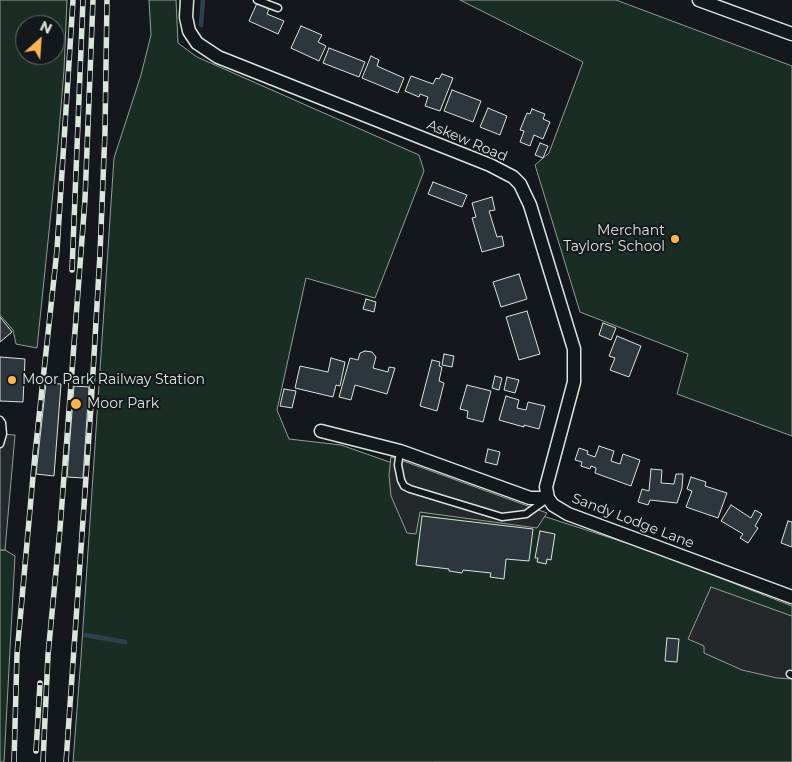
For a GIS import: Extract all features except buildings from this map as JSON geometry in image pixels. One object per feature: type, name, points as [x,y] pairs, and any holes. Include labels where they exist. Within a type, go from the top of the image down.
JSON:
[{"type":"street","name":"Askew Road","points":[[187,0],[186,17],[189,31],[197,43],[218,57],[490,165],[513,177],[520,184],[530,205],[574,349],[574,382],[546,487],[548,498]]},
{"type":"street","points":[[699,0],[792,34]]},
{"type":"street","points":[[321,431],[400,451],[530,498],[548,498]]},
{"type":"street","name":"Sandy Lodge Lane","points":[[548,498],[554,505],[568,514],[792,597]]},
{"type":"lane","points":[[258,0],[278,8]]},
{"type":"lane","points":[[0,420],[2,423],[0,444]]},
{"type":"lane","points":[[400,451],[398,465],[401,480],[404,486],[410,489],[502,517],[526,514],[548,498]]},
{"type":"green space","points":[[0,0],[67,0],[65,47],[65,15],[15,15],[15,65],[64,65],[37,348],[16,344],[13,330],[0,315]]},
{"type":"green space","points":[[149,0],[176,0],[178,43],[197,57],[419,155],[424,171],[375,298],[306,278],[277,410],[289,439],[341,445],[540,515],[648,550],[792,606],[792,762],[73,762],[114,158],[141,75],[151,35]]},
{"type":"green space","name":"Merchant Taylors' School","points":[[460,0],[616,0],[792,66],[792,436],[677,394],[688,354],[580,312],[535,165],[549,153],[583,62]]},
{"type":"green space","points":[[0,550],[5,550],[15,556],[4,762],[0,762]]},
{"type":"shaded area","points":[[0,434],[15,435],[5,550],[0,550]]},
{"type":"shaded area","points":[[391,457],[547,513],[537,528],[420,512],[416,534],[407,533],[391,496],[389,475]]},
{"type":"shaded area","points":[[711,587],[792,616],[792,679],[777,678],[742,670],[704,653],[704,646],[688,639]]},
{"type":"waterway","points":[[201,25],[203,0]]},
{"type":"waterway","points":[[85,635],[125,642]]},
{"type":"railway","points":[[14,762],[17,654],[35,454],[57,250],[73,0]]},
{"type":"railway","points":[[72,270],[83,0]]},
{"type":"railway","points":[[43,762],[48,655],[60,529],[85,199],[93,0]]},
{"type":"railway","points":[[66,762],[100,254],[105,131],[107,0]]},
{"type":"railway","points":[[36,751],[40,683]]},
{"type":"place","name":"Merchant Taylors' School","points":[[675,239]]},
{"type":"place","name":"Moor Park Railway Station","points":[[12,380]]},
{"type":"place","name":"Moor Park","points":[[76,404]]}]
